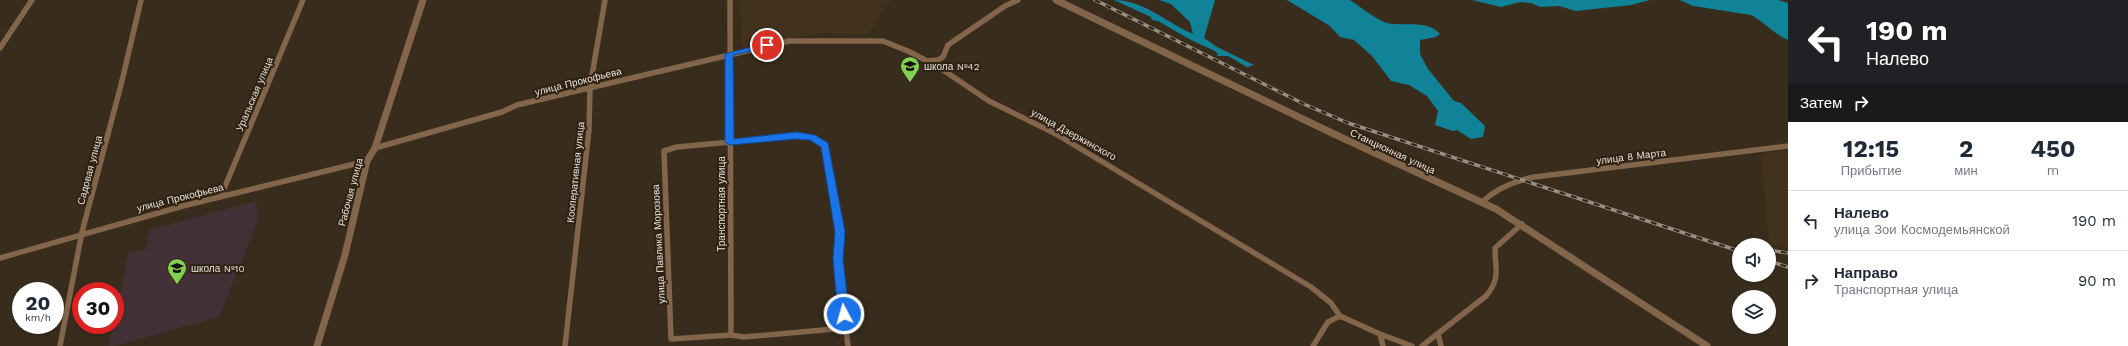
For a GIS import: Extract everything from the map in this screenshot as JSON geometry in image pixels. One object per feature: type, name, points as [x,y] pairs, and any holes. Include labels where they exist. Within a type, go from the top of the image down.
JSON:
[{"type":"street","points":[[0,48],[32,0]]},
{"type":"street","name":"Садовая улица","points":[[60,346],[82,232],[121,85],[141,0]]},
{"type":"street","name":"Уральская улица","points":[[221,196],[303,0]]},
{"type":"street","name":"Рабочая улица","points":[[318,346],[345,255],[367,161],[375,148],[423,0]]},
{"type":"street","name":"Кооперативная улица","points":[[565,346],[589,130],[590,87],[596,45],[605,0]]},
{"type":"street","name":"Транспортная улица","points":[[730,0],[731,335]]},
{"type":"street","points":[[948,73],[943,64],[943,57],[948,45],[1005,6],[1018,0]]},
{"type":"street","name":"Станционная улица","points":[[1056,0],[1341,138],[1482,202],[1522,224],[1707,346]]},
{"type":"street","name":"улица Прокофьева","points":[[375,148],[502,112],[517,105],[789,41]]},
{"type":"street","name":"улица Дзержинского","points":[[789,41],[882,41],[926,61],[948,73],[989,100],[1056,134],[1101,160],[1217,232],[1311,287],[1331,303],[1340,316]]},
{"type":"street","points":[[926,61],[938,60],[943,57]]},
{"type":"street","points":[[730,142],[796,136],[812,138],[825,145],[840,232],[838,259],[848,346]]},
{"type":"street","name":"улица Павлика Морозова","points":[[730,142],[677,146],[666,149],[663,155],[671,339],[731,335]]},
{"type":"street","name":"улица 8 Марта","points":[[1482,202],[1492,192],[1505,186],[1534,177],[1788,146]]},
{"type":"street","name":"улица Прокофьева","points":[[0,258],[82,232],[221,196],[367,161]]},
{"type":"street","points":[[1422,346],[1495,287],[1498,278],[1495,248],[1522,224]]},
{"type":"street","points":[[1313,346],[1328,322],[1340,316],[1380,334],[1412,346]]},
{"type":"street","points":[[731,335],[744,337],[845,328]]},
{"type":"street","points":[[1380,334],[1384,344],[1394,339]]},
{"type":"street","points":[[1438,334],[1441,346]]},
{"type":"shaded area","points":[[739,0],[890,0],[869,34],[821,33],[742,47]]},
{"type":"shaded area","points":[[1788,150],[1788,249],[1776,246],[1776,238],[1768,238],[1761,153]]},
{"type":"shaded area","name":"школа №10","points":[[256,201],[258,221],[219,317],[115,346],[109,346],[111,334],[124,334],[124,282],[123,282],[128,253],[146,249],[149,230]]},
{"type":"water","points":[[1114,0],[1125,1],[1145,8],[1193,34],[1190,22],[1171,4],[1159,0],[1215,0],[1204,38],[1217,47],[1254,65],[1247,67],[1228,56],[1217,56],[1218,54],[1215,51],[1191,40],[1158,21],[1152,20],[1151,17]]},
{"type":"water","points":[[1287,0],[1349,0],[1387,23],[1415,24],[1435,29],[1440,34],[1436,37],[1420,40],[1420,54],[1428,69],[1454,101],[1461,103],[1485,126],[1483,137],[1471,139],[1457,130],[1453,131],[1435,125],[1438,111],[1427,96],[1409,85],[1391,81],[1372,56],[1354,40],[1340,37],[1330,26]]},
{"type":"water","points":[[1472,0],[1650,0],[1631,5],[1576,11],[1559,6],[1540,7],[1531,3],[1520,2],[1501,7]]},
{"type":"water","points":[[1680,0],[1778,0],[1788,3],[1788,40],[1778,35],[1751,15],[1693,6]]},
{"type":"railway","points":[[1095,0],[1306,105],[1348,123],[1732,249]]},
{"type":"railway","points":[[1776,251],[1788,253]]},
{"type":"railway","points":[[1776,263],[1788,267]]},
{"type":"place","name":"школа №42","points":[[910,83]]},
{"type":"place","name":"школа №10","points":[[177,285]]},
{"type":"route","points":[[767,45],[729,54],[730,142],[796,136],[812,138],[825,145],[840,232],[838,259],[844,314]]}]
